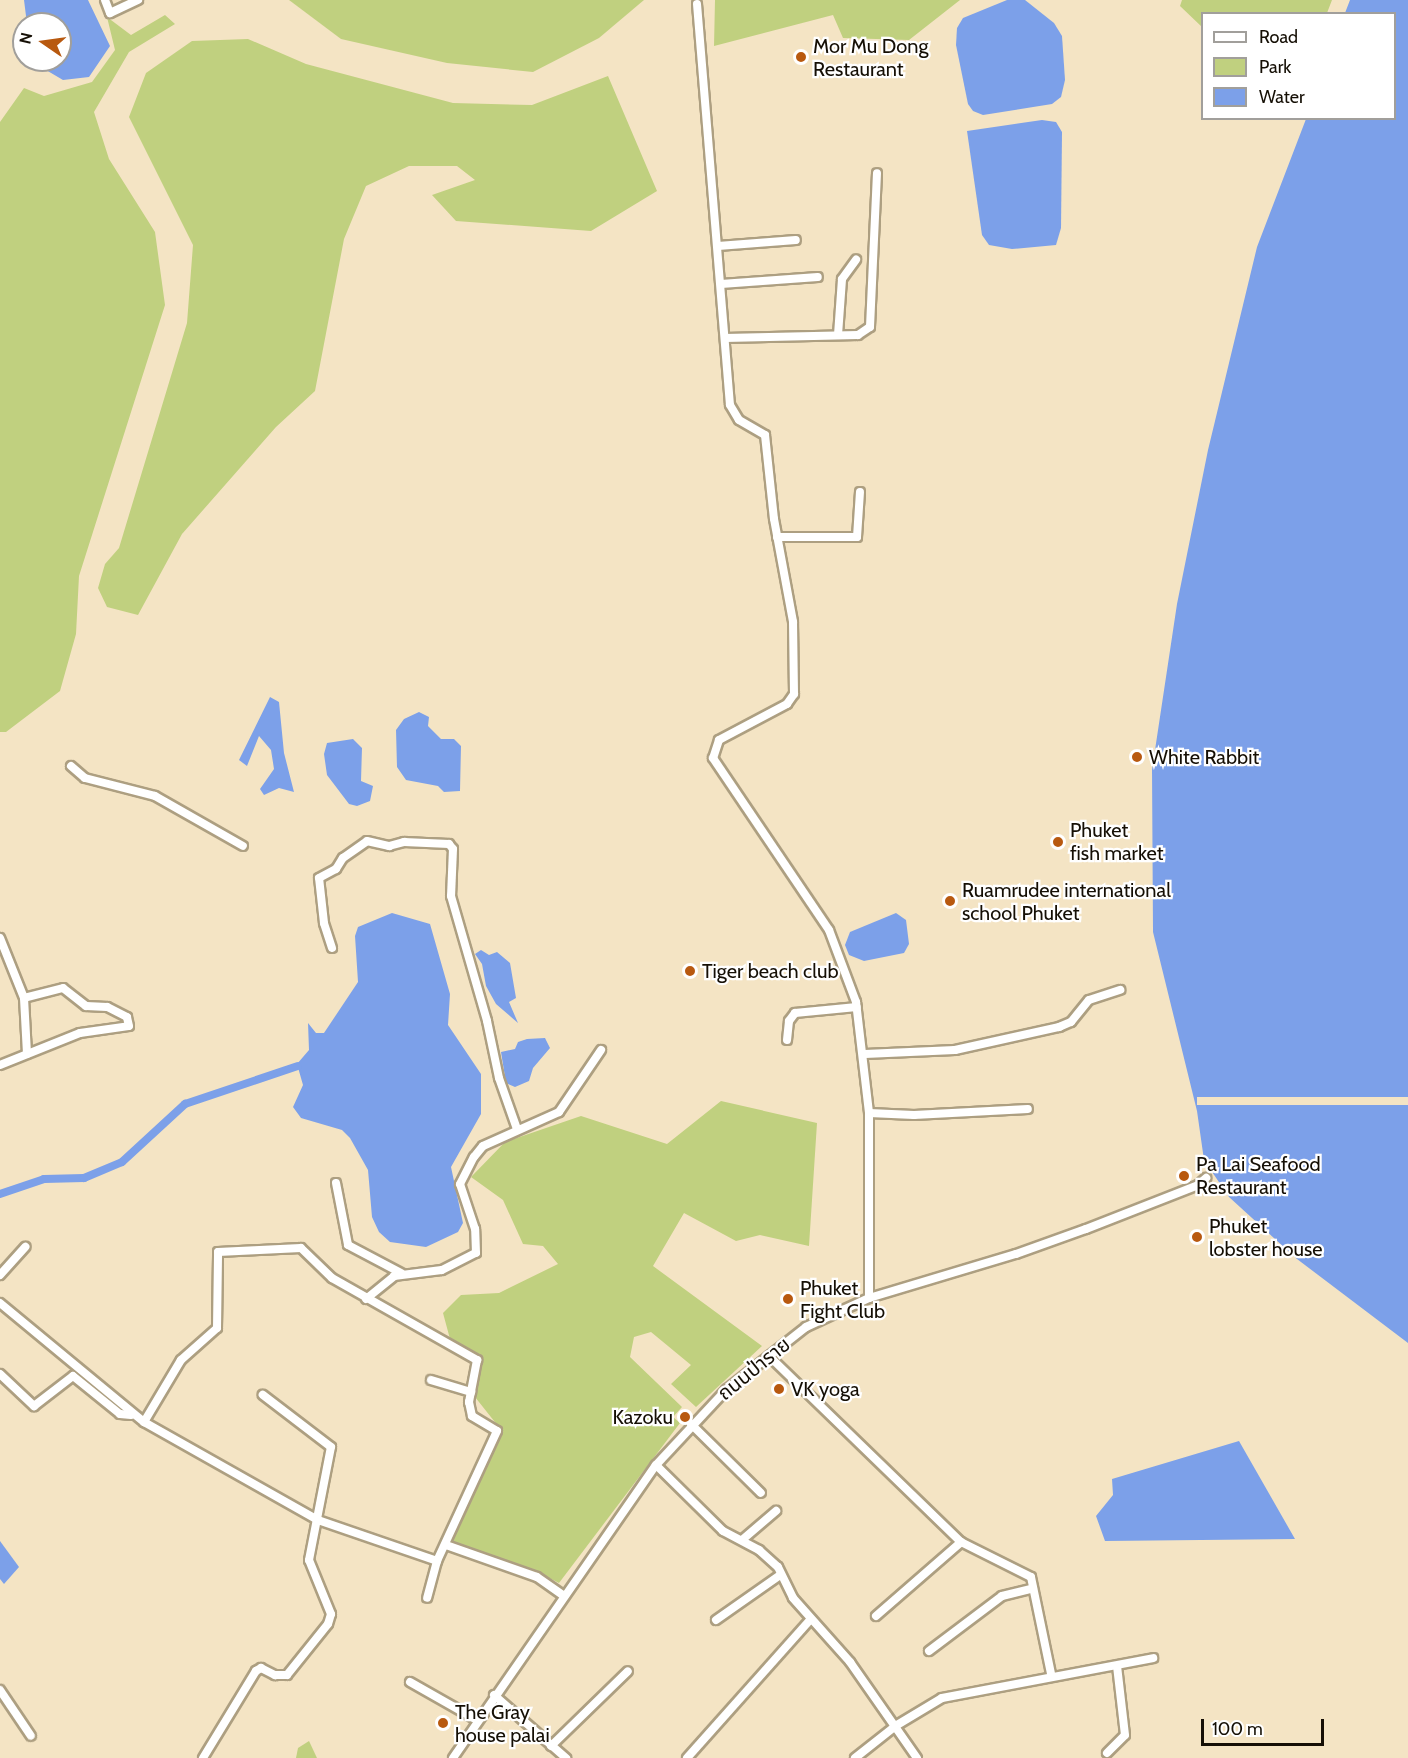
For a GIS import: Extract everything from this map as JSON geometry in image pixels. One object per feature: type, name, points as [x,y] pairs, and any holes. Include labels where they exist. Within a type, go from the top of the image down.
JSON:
[{"type":"street","points":[[105,0],[111,13],[138,0]]},
{"type":"street","points":[[697,4],[729,405],[739,420],[765,435],[777,537],[793,622],[794,694],[787,704],[719,740],[713,758],[829,930],[857,1007],[865,1054],[869,1113],[869,1298]]},
{"type":"street","points":[[725,338],[858,335],[870,327],[877,173]]},
{"type":"street","points":[[718,246],[796,240]]},
{"type":"street","points":[[838,335],[842,279],[856,260]]},
{"type":"street","points":[[721,284],[818,277]]},
{"type":"street","points":[[777,537],[857,537],[860,492]]},
{"type":"street","points":[[71,766],[85,778],[155,796],[243,846]]},
{"type":"street","points":[[332,948],[324,923],[319,878],[336,870],[343,858],[367,841],[389,846],[404,842],[449,844],[453,849],[451,896],[487,1021],[499,1078],[517,1129]]},
{"type":"street","points":[[0,938],[24,998],[27,1054]]},
{"type":"street","points":[[0,1065],[80,1034],[129,1026],[122,1012],[86,1006],[63,988],[24,998]]},
{"type":"street","points":[[865,1054],[955,1050],[1059,1027],[1071,1022],[1089,1000],[1120,990]]},
{"type":"street","points":[[787,1040],[789,1021],[795,1013],[857,1007]]},
{"type":"street","points":[[336,1183],[348,1245],[401,1273],[442,1270],[476,1253],[475,1229],[460,1181],[483,1146],[559,1112],[601,1050]]},
{"type":"street","points":[[869,1113],[936,1115],[1029,1109]]},
{"type":"street","name":"ถนนป่าราย","points":[[453,1758],[563,1595],[656,1465],[691,1424],[806,1327],[869,1298],[1016,1254],[1198,1185],[1206,1178]]},
{"type":"street","points":[[0,1275],[25,1247]]},
{"type":"street","points":[[144,1422],[181,1360],[218,1328],[218,1252],[301,1248],[332,1278],[477,1360],[471,1392],[472,1416],[497,1431],[437,1561],[427,1598]]},
{"type":"street","points":[[366,1299],[401,1273]]},
{"type":"street","points":[[0,1303],[132,1415],[318,1520],[437,1561]]},
{"type":"street","points":[[770,1356],[961,1542],[1031,1577],[1052,1674]]},
{"type":"street","points":[[0,1374],[34,1406],[73,1376],[120,1414],[132,1415]]},
{"type":"street","points":[[430,1380],[471,1392]]},
{"type":"street","points":[[203,1758],[256,1671],[261,1668],[286,1675],[328,1624],[330,1609],[309,1560],[331,1447],[263,1395]]},
{"type":"street","points":[[691,1424],[761,1493]]},
{"type":"street","points":[[656,1465],[723,1531],[742,1540],[778,1567],[793,1598],[850,1662],[897,1725],[917,1758]]},
{"type":"street","points":[[742,1540],[776,1511]]},
{"type":"street","points":[[876,1616],[961,1542]]},
{"type":"street","points":[[446,1545],[537,1577],[563,1595]]},
{"type":"street","points":[[716,1620],[780,1575]]},
{"type":"street","points":[[929,1651],[1002,1596],[1033,1588]]},
{"type":"street","points":[[687,1758],[811,1619]]},
{"type":"street","points":[[855,1758],[897,1725],[942,1698],[1153,1658]]},
{"type":"street","points":[[1107,1753],[1126,1730],[1117,1666]]},
{"type":"street","points":[[551,1746],[628,1671]]},
{"type":"street","points":[[410,1682],[477,1720]]},
{"type":"street","points":[[0,1690],[31,1736]]},
{"type":"street","points":[[494,1695],[566,1758]]},
{"type":"green space","points":[[289,0],[644,0],[599,38],[533,72],[447,63],[341,39]]},
{"type":"green space","points":[[715,0],[960,0],[909,40],[843,38],[833,15],[714,46]]},
{"type":"green space","points":[[1182,0],[1332,0],[1327,12],[1201,12],[1201,26],[1180,6]]},
{"type":"green space","points":[[165,15],[175,24],[129,52],[94,112],[109,159],[155,232],[165,305],[79,576],[76,634],[60,691],[6,732],[0,732],[0,122],[24,88],[44,96],[92,82],[115,50],[107,17],[131,35]]},
{"type":"green space","points":[[248,39],[306,64],[453,103],[532,105],[608,76],[657,191],[591,231],[456,221],[432,195],[475,180],[457,166],[409,166],[366,186],[344,239],[315,391],[276,427],[182,534],[138,615],[107,607],[98,588],[105,564],[119,548],[187,323],[193,245],[129,117],[146,73],[192,41]]},
{"type":"green space","points":[[721,1101],[817,1123],[809,1246],[760,1235],[736,1241],[684,1213],[653,1266],[762,1346],[696,1407],[671,1384],[691,1365],[651,1332],[634,1337],[630,1357],[682,1407],[673,1417],[680,1423],[559,1583],[532,1569],[451,1542],[502,1431],[475,1397],[482,1356],[450,1339],[443,1313],[461,1295],[499,1293],[558,1264],[543,1246],[523,1244],[503,1200],[471,1177],[505,1142],[581,1116],[667,1144]]},
{"type":"green space","points":[[309,1741],[317,1758],[296,1758],[298,1748]]},
{"type":"water","points":[[24,0],[88,0],[110,46],[89,77],[63,80],[49,72],[72,72],[72,12],[26,12]]},
{"type":"water","points":[[1007,0],[1025,0],[1054,23],[1062,36],[1065,80],[1061,97],[1052,104],[983,115],[973,111],[968,104],[956,45],[957,28],[963,18]]},
{"type":"water","points":[[1350,0],[1408,0],[1408,1343],[1297,1259],[1229,1197],[1204,1160],[1197,1111],[1153,932],[1152,770],[1177,604],[1208,450],[1257,247],[1306,120],[1396,120],[1396,12],[1345,12]]},
{"type":"water","points":[[1042,120],[1056,122],[1062,132],[1061,228],[1056,245],[1012,249],[989,245],[982,235],[967,131]]},
{"type":"water","points":[[270,697],[279,702],[284,753],[294,792],[279,788],[264,795],[260,789],[274,769],[271,750],[259,736],[247,766],[239,760]]},
{"type":"water","points":[[419,712],[429,717],[428,726],[441,739],[454,739],[461,746],[460,791],[444,792],[438,786],[406,780],[397,767],[396,730],[404,719]]},
{"type":"water","points":[[353,739],[362,748],[361,781],[373,786],[370,801],[357,806],[349,804],[327,775],[324,754],[327,743]]},
{"type":"water","points":[[392,913],[430,924],[450,994],[448,1025],[481,1074],[481,1114],[451,1167],[463,1223],[458,1232],[426,1247],[390,1242],[379,1232],[372,1217],[368,1170],[350,1138],[342,1130],[301,1118],[293,1107],[303,1085],[297,1064],[309,1050],[308,1023],[316,1033],[324,1033],[358,982],[355,936],[358,927]]},
{"type":"water","points":[[896,913],[906,920],[909,944],[904,953],[864,961],[849,955],[845,945],[850,932]]},
{"type":"water","points":[[481,950],[489,955],[497,952],[510,963],[516,998],[509,1002],[518,1023],[496,1004],[486,986],[482,964],[475,954]]},
{"type":"water","points":[[545,1038],[550,1048],[533,1068],[529,1081],[515,1087],[506,1083],[501,1052],[515,1049],[518,1042],[527,1039]]},
{"type":"water","points":[[1239,1441],[1295,1539],[1105,1541],[1096,1516],[1113,1495],[1112,1479]]},
{"type":"water","points":[[0,1541],[19,1567],[4,1584],[0,1579]]},
{"type":"pier","points":[[1197,1097],[1408,1097],[1408,1105],[1197,1105]]},
{"type":"waterway","points":[[0,1194],[44,1179],[84,1178],[122,1162],[185,1104],[298,1066]]},
{"type":"place","name":"Mor Mu Dong Restaurant","points":[[801,57]]},
{"type":"place","name":"White Rabbit","points":[[1137,757]]},
{"type":"place","name":"Phuket fish market","points":[[1058,842]]},
{"type":"place","name":"Ruamrudee international school Phuket","points":[[950,901]]},
{"type":"place","name":"Tiger beach club","points":[[690,971]]},
{"type":"place","name":"Pa Lai Seafood Restaurant","points":[[1184,1176]]},
{"type":"place","name":"Phuket lobster house","points":[[1197,1237]]},
{"type":"place","name":"Phuket Fight Club","points":[[788,1299]]},
{"type":"place","name":"VK yoga","points":[[779,1389]]},
{"type":"place","name":"Kazoku","points":[[685,1417]]},
{"type":"place","name":"The Gray house palai","points":[[443,1723]]}]
